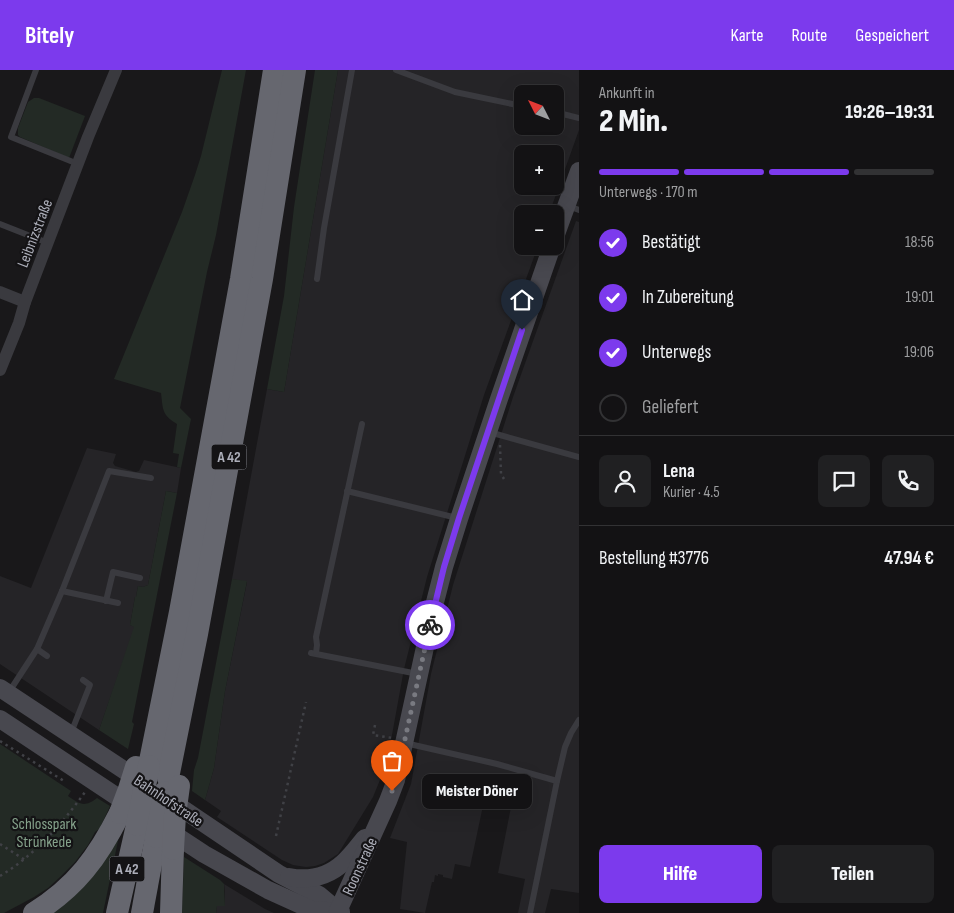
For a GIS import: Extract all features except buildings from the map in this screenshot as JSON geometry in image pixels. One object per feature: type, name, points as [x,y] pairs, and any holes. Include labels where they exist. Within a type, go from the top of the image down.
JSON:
[{"type":"highway","name":"A 42","points":[[117,913],[128,819],[144,762],[180,612],[241,279],[274,70]]},
{"type":"highway","name":"A 42","points":[[142,913],[164,843],[197,634],[262,279],[295,70]]},
{"type":"highway","points":[[34,913],[66,890],[96,857],[105,842],[128,819]]},
{"type":"highway","points":[[164,843],[170,913]]},
{"type":"street","name":"Leibnizstraße","points":[[0,370],[96,117],[116,70]]},
{"type":"street","points":[[564,222],[573,208],[579,171]]},
{"type":"street","name":"Roonstraße","points":[[341,912],[396,780],[398,740],[420,675],[438,590],[459,518],[495,434],[549,255]]},
{"type":"street","points":[[0,292],[25,302]]},
{"type":"street","name":"Bahnhofstraße","points":[[4,690],[279,874],[319,895],[341,912]]},
{"type":"street","name":"Bahnhofstraße","points":[[0,719],[204,854],[268,890],[312,910],[341,912]]},
{"type":"street","points":[[45,748],[59,745],[71,734]]},
{"type":"street","points":[[279,874],[308,879],[327,874],[344,862],[363,840],[375,830]]},
{"type":"street","points":[[235,871],[240,863],[252,856]]},
{"type":"lane","points":[[36,70],[10,137],[78,164]]},
{"type":"lane","points":[[317,279],[324,228],[352,70]]},
{"type":"lane","points":[[396,70],[455,92],[514,104]]},
{"type":"lane","points":[[564,114],[579,118]]},
{"type":"lane","points":[[0,224],[48,243]]},
{"type":"lane","points":[[362,424],[316,637],[318,645],[314,653],[420,675]]},
{"type":"lane","points":[[495,434],[579,457]]},
{"type":"lane","points":[[4,690],[37,649],[109,471],[151,478]]},
{"type":"lane","points":[[347,491],[459,518]]},
{"type":"lane","points":[[106,601],[112,572],[140,578]]},
{"type":"lane","points":[[62,591],[118,603]]},
{"type":"lane","points":[[37,649],[47,656]]},
{"type":"lane","points":[[71,734],[90,685],[83,680]]},
{"type":"lane","points":[[530,913],[565,747],[579,720]]},
{"type":"lane","points":[[398,740],[557,781]]},
{"type":"path","points":[[495,434],[500,444],[501,474],[504,479]]},
{"type":"path","points":[[276,836],[306,702]]},
{"type":"path","points":[[375,725],[373,735],[398,740]]},
{"type":"path","points":[[0,741],[68,783]]},
{"type":"path","points":[[0,876],[25,860],[59,826],[84,794]]},
{"type":"path","points":[[0,844],[25,860]]},
{"type":"shaded area","points":[[338,70],[579,70],[579,130],[564,172],[564,145],[514,145],[514,195],[556,195],[552,205],[514,205],[514,255],[535,255],[484,395],[427,577],[404,669],[390,746],[382,775],[373,797],[338,854],[324,863],[306,867],[293,865],[282,860],[217,817],[221,811],[205,800],[214,768],[225,691],[247,582],[232,579],[267,389],[284,392]]},
{"type":"shaded area","points":[[576,221],[579,222],[579,893],[551,889],[545,913],[518,913],[525,879],[498,873],[511,807],[484,801],[470,867],[455,864],[452,879],[443,877],[443,875],[435,875],[425,913],[400,909],[407,842],[390,838],[411,784],[431,674],[453,585],[513,397]]},
{"type":"shaded area","points":[[87,448],[116,454],[113,463],[115,466],[136,472],[139,471],[144,460],[181,468],[177,493],[166,491],[148,585],[138,586],[130,625],[135,627],[99,730],[0,664],[0,576],[31,588]]},
{"type":"shaded area","points":[[224,884],[274,913],[216,913],[217,906],[225,906]]},
{"type":"green space","points":[[222,70],[246,70],[216,235],[180,408],[191,419],[181,468],[177,467],[179,454],[173,453],[177,424],[168,418],[164,412],[161,393],[114,379],[182,212],[195,175]]},
{"type":"green space","points":[[315,70],[338,70],[284,392],[267,389],[284,296],[294,207]]},
{"type":"green space","points":[[34,98],[39,98],[85,116],[69,158],[18,135],[18,128],[28,102]]},
{"type":"green space","points":[[166,491],[177,493],[128,749],[99,730],[134,627],[130,625],[138,586],[148,585]]},
{"type":"green space","points":[[232,579],[247,581],[225,691],[214,768],[205,800],[192,791],[194,770],[198,758]]},
{"type":"green space","name":"Schlosspark Strünkede","points":[[0,744],[71,791],[68,796],[76,801],[85,804],[97,798],[110,806],[100,828],[95,832],[75,862],[48,888],[4,913],[0,913]]},
{"type":"green space","points":[[119,836],[103,913],[43,913]]},
{"type":"green space","points":[[184,857],[224,884],[225,906],[217,906],[216,913],[182,913]]},
{"type":"way so far","points":[[392,791],[430,625]]},
{"type":"place","name":"Meister Döner","points":[[392,791]]},
{"type":"route","points":[[430,625],[444,567],[459,518],[522,330]]}]
